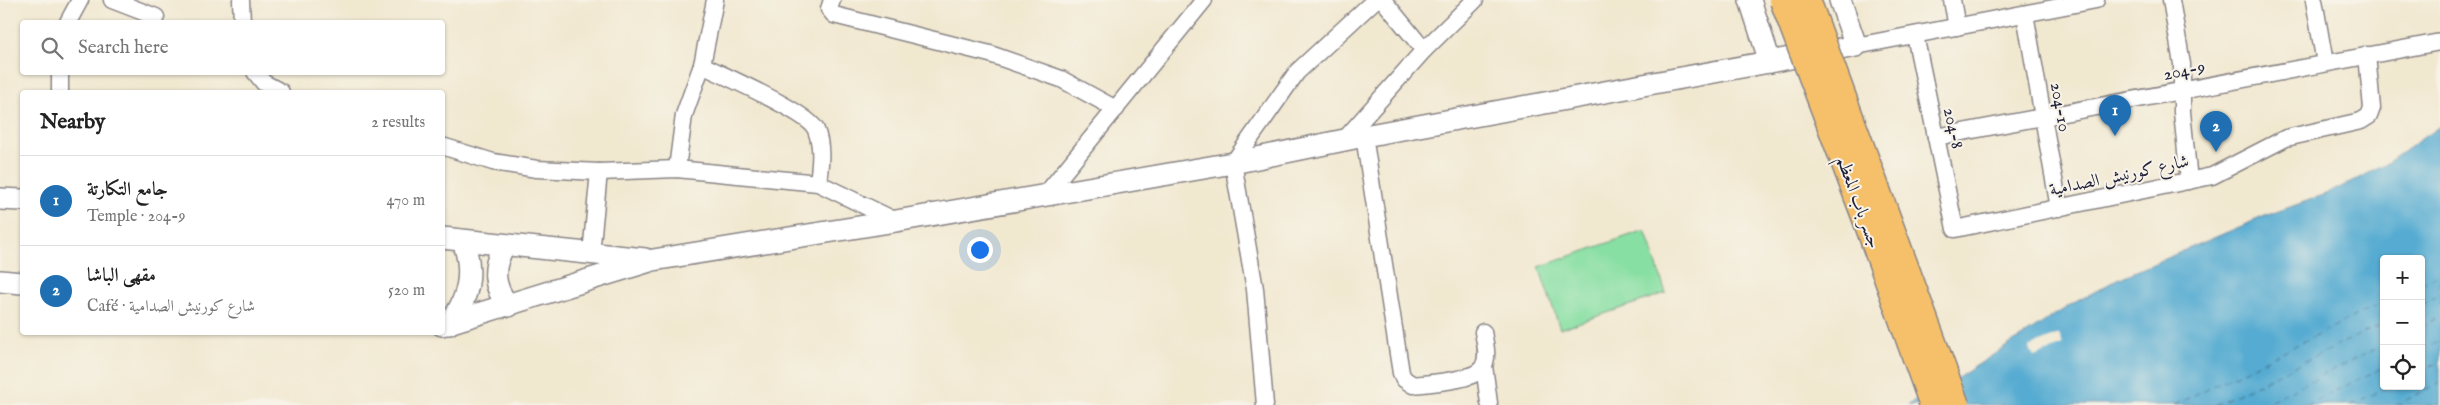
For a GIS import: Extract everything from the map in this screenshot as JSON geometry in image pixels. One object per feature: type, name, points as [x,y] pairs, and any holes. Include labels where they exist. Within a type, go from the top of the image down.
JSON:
[{"type":"main road","name":"جسر باب المعظم","points":[[1783,0],[1866,219],[1933,405]]},
{"type":"main road","name":"جسر باب المعظم","points":[[1807,0],[1956,405]]},
{"type":"street","points":[[69,20],[80,0]]},
{"type":"street","points":[[112,0],[156,17]]},
{"type":"street","points":[[242,0],[242,20]]},
{"type":"street","points":[[677,169],[684,115],[702,65],[715,0]]},
{"type":"street","points":[[832,0],[829,9],[834,15],[990,54],[1061,79],[1116,109]]},
{"type":"street","points":[[1046,194],[1204,0]]},
{"type":"street","points":[[1265,405],[1255,289],[1233,163],[1297,72],[1375,0]]},
{"type":"street","points":[[1384,0],[1424,50]]},
{"type":"street","points":[[1475,0],[1424,50],[1354,138],[1401,373],[1404,379],[1413,385],[1464,378],[1478,373],[1484,366]]},
{"type":"street","points":[[1750,0],[1770,62]]},
{"type":"street","points":[[1840,0],[1856,46]]},
{"type":"street","points":[[1952,0],[1957,27]]},
{"type":"street","points":[[446,325],[653,260],[896,221],[1233,163],[1354,138],[2096,0]]},
{"type":"street","points":[[2171,0],[2182,64],[2182,112],[2189,182]]},
{"type":"street","points":[[2314,0],[2325,63]]},
{"type":"street","name":"204-10","points":[[2025,14],[2059,208]]},
{"type":"street","name":"204-8","points":[[1915,35],[1955,229]]},
{"type":"street","name":"204-9","points":[[1936,137],[2440,42]]},
{"type":"street","name":"شارع كورنيش الصدامية","points":[[1955,229],[2212,176],[2286,138],[2361,121],[2369,116],[2372,108],[2368,56]]},
{"type":"street","points":[[702,65],[798,113],[816,128],[822,151],[818,183]]},
{"type":"street","points":[[60,75],[60,90]]},
{"type":"street","points":[[257,75],[264,83],[277,90]]},
{"type":"street","points":[[445,147],[512,166],[598,172],[677,169],[818,183],[896,221]]},
{"type":"street","points":[[592,254],[598,172]]},
{"type":"street","points":[[0,199],[20,200]]},
{"type":"street","points":[[453,239],[653,260]]},
{"type":"street","points":[[446,325],[463,303],[469,278],[468,252],[453,239]]},
{"type":"street","points":[[506,245],[497,262],[496,281],[503,299],[509,306]]},
{"type":"street","points":[[0,281],[20,283]]},
{"type":"street","points":[[1483,332],[1486,352],[1484,366],[1489,403]]},
{"type":"green space","points":[[1645,230],[1666,293],[1560,329],[1539,267]]},
{"type":"water","points":[[2440,126],[2440,405],[1908,405],[1956,379],[2072,304],[2120,278],[2265,216],[2329,193],[2381,167]]},
{"type":"pier","points":[[2059,334],[2063,345],[2034,357],[2029,347]]},
{"type":"ferry route","points":[[2425,282],[2440,274]]},
{"type":"ferry route","points":[[2425,303],[2440,295]]},
{"type":"ferry route","points":[[2174,405],[2380,304]]},
{"type":"ferry route","points":[[2425,325],[2440,317]]},
{"type":"ferry route","points":[[2215,405],[2380,325]]},
{"type":"ferry route","points":[[2425,347],[2440,340]]},
{"type":"ferry route","points":[[2261,405],[2380,347]]},
{"type":"ferry route","points":[[2425,369],[2440,362]]},
{"type":"ferry route","points":[[2306,405],[2380,369]]},
{"type":"ferry route","points":[[2396,405],[2440,383]]},
{"type":"ferry route","points":[[2351,405],[2381,390]]},
{"type":"place","name":"جامع التكارتة","points":[[2115,136]]},
{"type":"place","name":"مقهى الباشا","points":[[2216,152]]}]
